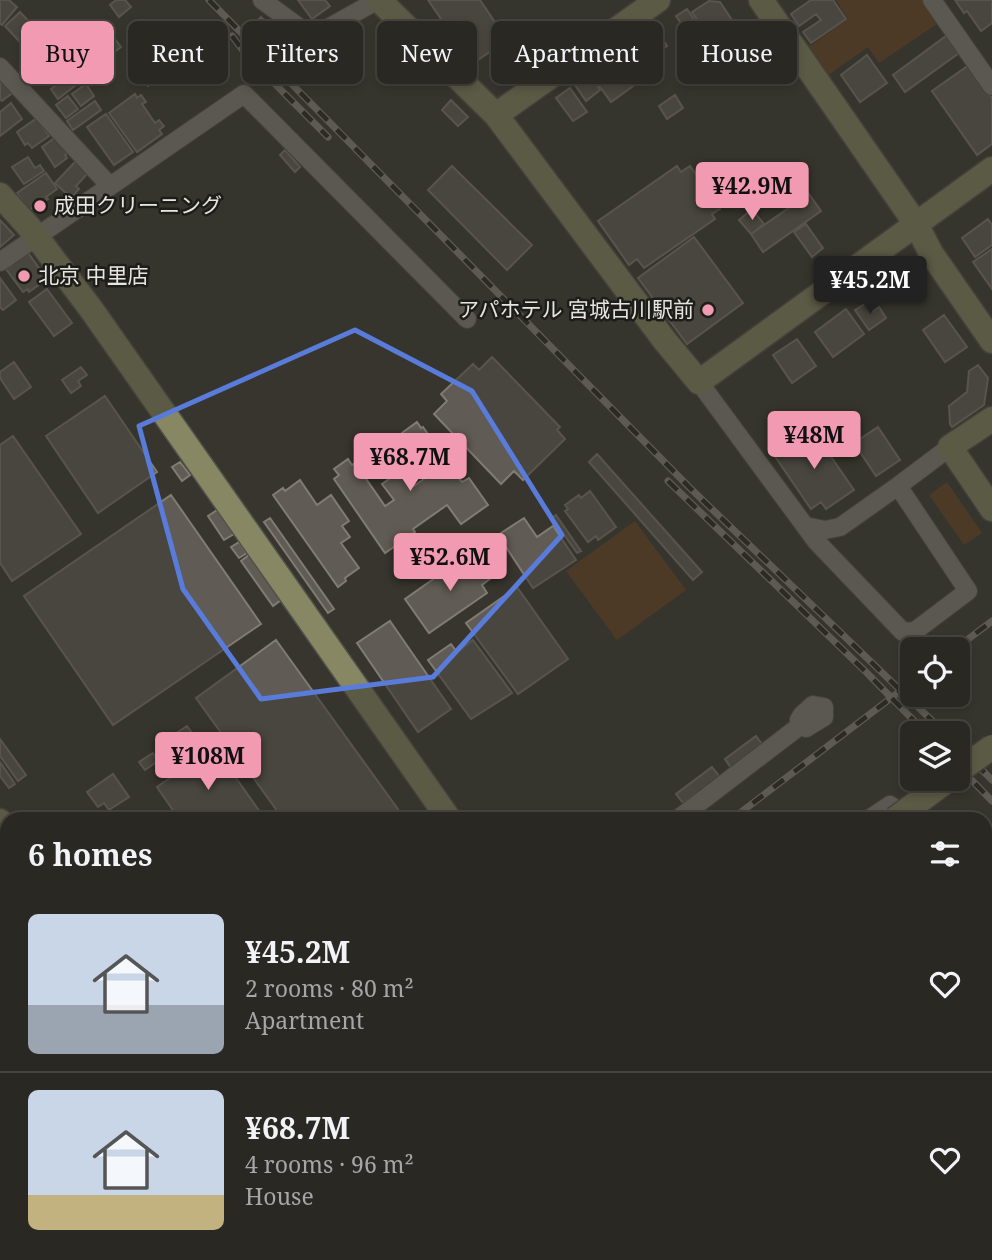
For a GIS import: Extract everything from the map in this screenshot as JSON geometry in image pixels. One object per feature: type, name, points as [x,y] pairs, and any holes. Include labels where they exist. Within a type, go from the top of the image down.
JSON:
[{"type":"street","points":[[262,0],[312,37],[379,0],[496,115],[816,541],[903,632],[915,631],[968,591],[898,486]]},
{"type":"street","points":[[496,115],[658,0]]},
{"type":"street","points":[[761,0],[916,223],[931,253],[992,341]]},
{"type":"street","points":[[932,0],[992,86]]},
{"type":"street","points":[[0,67],[110,186]]},
{"type":"street","points":[[0,262],[244,93],[467,319]]},
{"type":"street","points":[[699,382],[992,169]]},
{"type":"street","points":[[0,195],[91,309],[444,812]]},
{"type":"street","points":[[916,223],[942,244],[992,316]]},
{"type":"street","points":[[805,526],[825,530],[841,527],[992,419]]},
{"type":"street","points":[[950,447],[992,509]]},
{"type":"street","points":[[687,812],[801,725]]},
{"type":"street","points":[[970,763],[992,747]]},
{"type":"street","points":[[904,812],[933,791]]},
{"type":"street","points":[[880,812],[890,805],[900,812]]},
{"type":"highlighted area","points":[[355,330],[472,391],[562,535],[433,677],[261,699],[183,589],[139,426]]},
{"type":"shaded area","points":[[836,0],[925,0],[940,22],[879,63],[868,47],[827,76],[809,47],[848,19]]},
{"type":"shaded area","points":[[947,482],[982,533],[964,545],[929,495]]},
{"type":"shaded area","points":[[635,521],[686,590],[617,640],[566,571]]},
{"type":"building","points":[[0,0],[9,0],[17,7],[2,25],[0,23]]},
{"type":"building","points":[[116,0],[125,0],[131,7],[119,17],[110,5]]},
{"type":"building","points":[[298,0],[325,0],[330,6],[312,19]]},
{"type":"building","points":[[428,0],[480,0],[494,21],[491,21],[491,51],[477,61],[477,21],[442,21]]},
{"type":"building","points":[[811,0],[833,0],[846,19],[811,43],[803,32],[821,20],[816,14],[799,26],[791,14]]},
{"type":"building","points":[[955,0],[992,0],[992,23],[981,31],[967,11],[964,13]]},
{"type":"building","points":[[709,1],[720,2],[733,21],[698,21],[692,12]]},
{"type":"building","points":[[687,9],[695,21],[679,21],[676,16]]},
{"type":"building","points":[[20,12],[28,21],[21,21],[19,41],[5,26]]},
{"type":"building","points":[[946,36],[959,53],[905,92],[893,75]]},
{"type":"building","points":[[114,38],[121,47],[114,52]]},
{"type":"building","points":[[867,55],[887,83],[860,102],[841,75]]},
{"type":"building","points":[[969,65],[992,98],[992,144],[977,155],[932,91]]},
{"type":"building","points":[[0,78],[15,91],[2,101],[0,99]]},
{"type":"building","points":[[57,84],[77,84],[58,99],[51,89]]},
{"type":"building","points":[[86,84],[94,96],[81,106],[72,94]]},
{"type":"building","points":[[596,84],[600,90],[586,101],[575,85]]},
{"type":"building","points":[[598,84],[636,84],[611,102]]},
{"type":"building","points":[[570,88],[587,112],[573,121],[556,98]]},
{"type":"building","points":[[135,94],[137,98],[141,95],[146,102],[142,104],[155,123],[159,120],[164,126],[159,130],[162,134],[137,152],[109,113]]},
{"type":"building","points":[[675,95],[683,108],[667,119],[659,106]]},
{"type":"building","points":[[68,96],[78,109],[66,118],[56,105]]},
{"type":"building","points":[[451,100],[468,117],[458,126],[442,110]]},
{"type":"building","points":[[95,101],[101,110],[73,130],[67,121]]},
{"type":"building","points":[[11,103],[22,119],[0,136],[0,112]]},
{"type":"building","points":[[106,114],[133,152],[114,165],[87,127]]},
{"type":"building","points":[[37,118],[49,136],[32,148],[28,143],[25,145],[17,132]]},
{"type":"building","points":[[56,137],[67,158],[55,167],[42,147]]},
{"type":"building","points":[[285,150],[300,167],[295,172],[280,155]]},
{"type":"building","points":[[28,157],[35,168],[40,165],[44,171],[24,184],[12,167]]},
{"type":"building","points":[[76,161],[88,173],[76,186],[79,189],[71,198],[55,183]]},
{"type":"building","points":[[452,166],[532,245],[507,270],[428,190]]},
{"type":"building","points":[[677,166],[681,172],[690,166],[720,209],[712,214],[715,219],[644,268],[637,259],[629,265],[598,221]]},
{"type":"building","points":[[46,173],[57,189],[46,197],[48,199],[29,210],[17,193]]},
{"type":"building","points":[[809,194],[821,211],[763,252],[751,234]]},
{"type":"building","points":[[752,209],[764,224],[751,234],[739,220]]},
{"type":"building","points":[[988,219],[992,225],[992,245],[975,257],[962,238]]},
{"type":"building","points":[[0,220],[14,235],[0,247]]},
{"type":"building","points":[[806,224],[823,248],[812,257],[794,232]]},
{"type":"building","points":[[694,237],[743,303],[687,344],[638,278]]},
{"type":"building","points":[[992,249],[992,289],[973,262]]},
{"type":"building","points":[[26,250],[47,279],[29,292],[28,289],[23,292],[6,269],[12,265],[9,261]]},
{"type":"building","points":[[0,278],[16,300],[3,310],[0,307]]},
{"type":"building","points":[[47,289],[72,323],[54,336],[29,302]]},
{"type":"building","points":[[866,303],[872,312],[879,307],[886,318],[869,330],[855,310]]},
{"type":"building","points":[[846,309],[864,334],[833,357],[815,332]]},
{"type":"building","points":[[944,315],[967,347],[945,362],[923,330]]},
{"type":"building","points":[[797,339],[816,366],[792,383],[773,355]]},
{"type":"building","points":[[492,357],[560,427],[557,430],[565,439],[523,480],[514,471],[501,484],[434,414],[447,401],[441,394],[473,364],[479,370]]},
{"type":"building","points":[[14,362],[31,387],[14,399],[0,378],[0,372]]},
{"type":"building","points":[[978,365],[988,378],[984,405],[952,427],[949,406],[967,392],[969,371]]},
{"type":"building","points":[[81,367],[87,375],[78,381],[81,386],[71,393],[62,380]]},
{"type":"building","points":[[105,396],[157,472],[98,513],[46,436]]},
{"type":"building","points":[[417,422],[462,482],[469,478],[488,505],[461,524],[447,505],[385,553],[334,479],[339,475],[334,469],[348,459],[352,465],[355,463],[385,506],[394,500],[382,484],[399,472],[408,485],[412,482],[414,486],[425,478],[400,442],[406,438],[402,433]]},
{"type":"building","points":[[878,427],[900,460],[876,476],[854,443]]},
{"type":"building","points":[[812,429],[854,490],[826,509],[821,502],[811,509],[774,455]]},
{"type":"building","points":[[13,436],[81,534],[12,581],[0,563],[0,445]]},
{"type":"building","points":[[597,454],[702,572],[693,580],[589,462]]},
{"type":"building","points":[[180,462],[190,475],[182,481],[172,467]]},
{"type":"building","points":[[300,480],[317,505],[331,495],[349,521],[342,526],[350,537],[341,543],[359,568],[338,587],[273,495],[283,488],[285,491]]},
{"type":"building","points":[[590,491],[616,527],[598,540],[596,536],[588,542],[565,511],[568,509],[565,505]]},
{"type":"building","points":[[171,495],[261,624],[113,725],[24,596]]},
{"type":"building","points":[[217,510],[234,534],[224,540],[208,516]]},
{"type":"building","points":[[556,515],[581,551],[577,553],[552,518]]},
{"type":"building","points":[[270,518],[334,609],[328,613],[264,522]]},
{"type":"building","points":[[524,518],[537,537],[553,526],[576,560],[533,588],[498,535]]},
{"type":"building","points":[[239,542],[247,553],[239,558],[231,547]]},
{"type":"building","points":[[472,552],[491,578],[482,585],[487,593],[429,633],[405,599]]},
{"type":"building","points":[[249,555],[281,600],[273,606],[241,561]]},
{"type":"building","points":[[517,587],[568,659],[518,694],[466,623]]},
{"type":"building","points":[[390,621],[451,709],[418,732],[357,643]]},
{"type":"building","points":[[276,640],[400,812],[278,812],[196,698]]},
{"type":"building","points":[[473,640],[512,693],[471,719],[428,660],[451,644],[457,652]]},
{"type":"building","points":[[187,726],[194,736],[163,757],[156,746]]},
{"type":"building","points":[[756,736],[762,744],[731,768],[725,759]]},
{"type":"building","points":[[0,739],[26,775],[18,781],[0,756]]},
{"type":"building","points":[[201,741],[206,749],[169,774],[164,766]]},
{"type":"building","points":[[214,747],[260,812],[174,812],[157,787]]},
{"type":"building","points":[[153,753],[158,761],[145,770],[139,762]]},
{"type":"building","points":[[0,762],[15,784],[9,788],[0,776]]},
{"type":"building","points":[[712,767],[720,777],[683,803],[676,794]]},
{"type":"building","points":[[113,774],[129,797],[109,810],[104,803],[98,807],[87,792]]},
{"type":"railway","points":[[209,0],[689,487],[933,721]]},
{"type":"railway","points":[[232,36],[247,56],[328,137]]},
{"type":"railway","points":[[668,481],[914,721]]},
{"type":"railway","points":[[970,638],[992,621]]},
{"type":"railway","points":[[741,812],[900,691]]},
{"type":"railway","points":[[970,758],[992,780]]},
{"type":"railway","points":[[970,778],[992,801]]},
{"type":"place","name":"成田クリーニング","points":[[40,206]]},
{"type":"place","name":"北京 中里店","points":[[24,276]]},
{"type":"place","name":"アパホテル 宮城古川駅前","points":[[708,310]]}]
